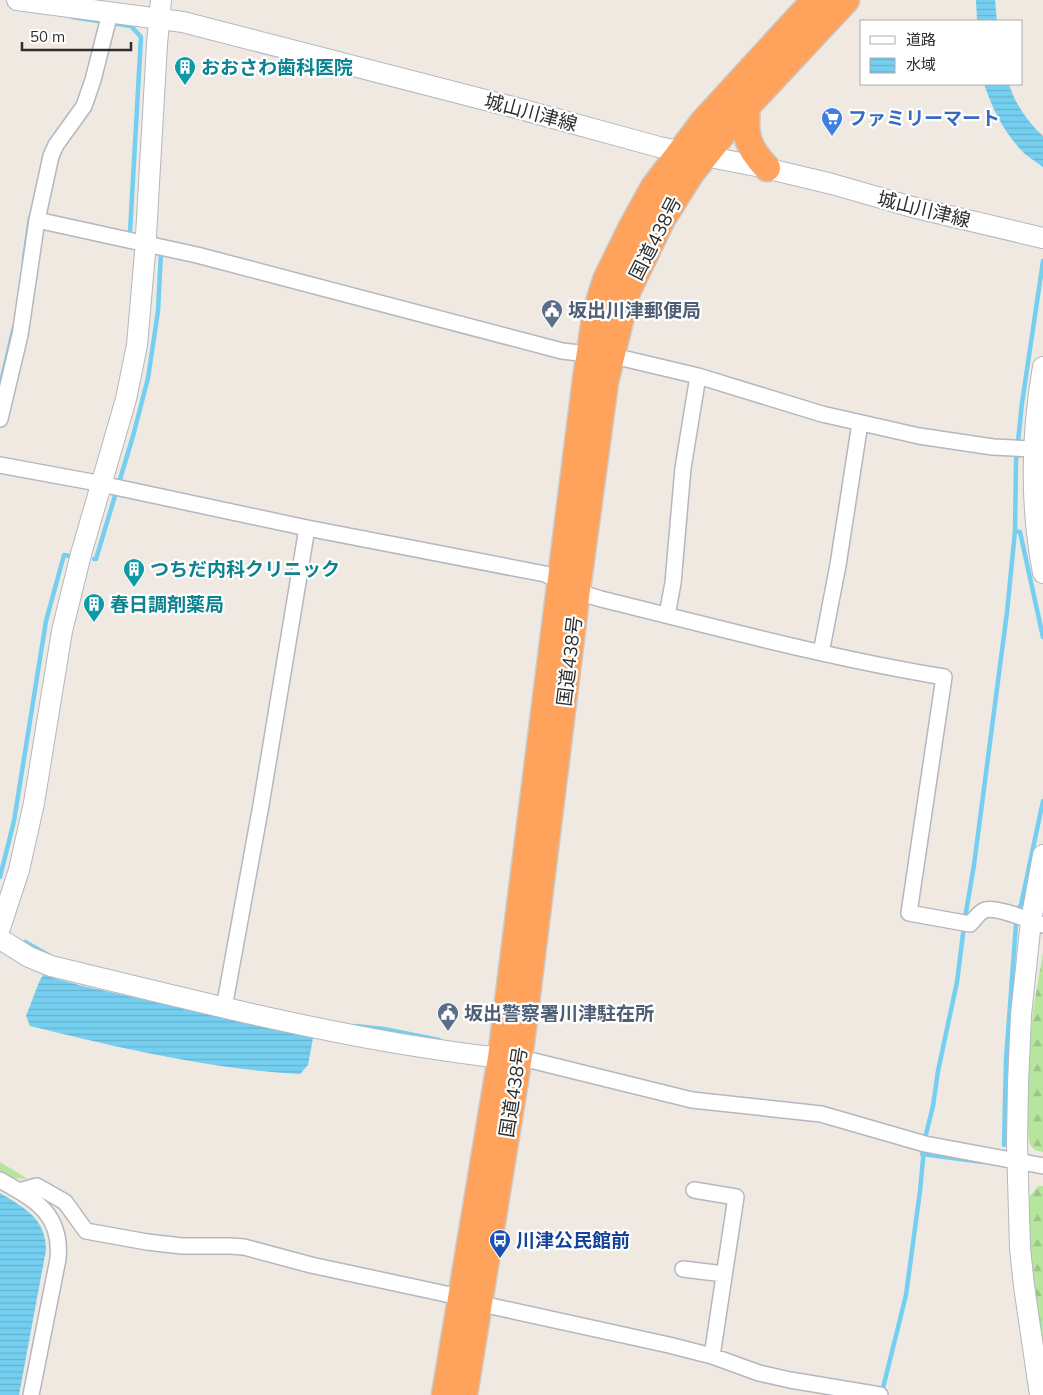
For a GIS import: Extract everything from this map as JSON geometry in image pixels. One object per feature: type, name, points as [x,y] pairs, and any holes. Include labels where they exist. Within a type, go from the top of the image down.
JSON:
[{"type":"highway","name":"国道438号","points":[[692,154],[704,121],[816,0]]},
{"type":"highway","name":"国道438号","points":[[464,1395],[471,1301],[510,1059],[569,585],[600,355],[596,312],[606,280],[642,208],[659,181],[747,106],[846,0]]},
{"type":"highway","points":[[747,106],[745,123],[747,139],[752,150],[767,168]]},
{"type":"highway","name":"国道438号","points":[[445,1395],[471,1301]]},
{"type":"street","name":"城山川津線","points":[[17,0],[109,19],[183,22],[527,110],[659,147],[767,168],[912,207],[1043,238]]},
{"type":"street","points":[[0,928],[19,870],[34,803],[62,631],[82,554],[112,487],[126,399],[132,374],[141,316],[161,0]]},
{"type":"street","points":[[0,419],[21,327],[37,220],[51,156],[56,145],[84,106],[109,19]]},
{"type":"street","points":[[37,220],[198,255],[562,351],[622,358],[698,376],[812,411],[860,423],[919,436],[993,447],[1022,449]]},
{"type":"street","points":[[1043,366],[1038,395],[1022,449],[1034,506],[1037,541],[1043,573]]},
{"type":"street","points":[[667,615],[673,584],[683,468],[698,376]]},
{"type":"street","points":[[821,653],[838,565],[860,423]]},
{"type":"street","points":[[0,465],[307,528],[545,574],[591,596],[876,666],[944,678],[909,912],[970,924],[982,911],[988,909],[1023,917],[1037,923]]},
{"type":"street","points":[[225,1002],[262,805],[307,528]]},
{"type":"street","points":[[1040,1395],[1020,1248],[1018,1161],[1021,1015],[1037,923],[1043,855]]},
{"type":"street","points":[[0,939],[29,957],[50,966],[225,1002],[323,1031],[476,1056],[534,1061],[692,1100],[821,1114],[923,1143],[1043,1166]]},
{"type":"street","points":[[0,1180],[34,1201],[49,1216],[56,1230],[59,1248],[31,1395]]},
{"type":"street","points":[[19,1191],[37,1186],[65,1202],[86,1231],[182,1246],[244,1247],[712,1356],[759,1373],[789,1388],[880,1395]]},
{"type":"street","points":[[694,1190],[736,1197],[712,1356]]},
{"type":"street","points":[[684,1269],[724,1274]]},
{"type":"green space","points":[[1043,952],[1043,1152],[1034,1149],[1029,1142],[1026,1087],[1033,1011]]},
{"type":"green space","points":[[0,1162],[28,1179],[12,1178],[0,1172]]},
{"type":"green space","points":[[1038,1186],[1043,1186],[1043,1363],[1027,1223],[1030,1196]]},
{"type":"water","points":[[976,0],[995,0],[997,20],[977,20]]},
{"type":"water","points":[[984,85],[1009,85],[1022,112],[1043,136],[1043,167],[1026,155],[1017,145],[1005,129],[991,103]]},
{"type":"water","points":[[43,975],[79,985],[313,1038],[308,1065],[300,1074],[232,1067],[131,1050],[30,1026],[26,1016]]},
{"type":"water","points":[[0,1193],[26,1209],[38,1222],[45,1239],[46,1250],[19,1395],[0,1395]]},
{"type":"waterway","points":[[72,17],[131,26],[141,37],[130,232]]},
{"type":"waterway","points":[[24,259],[30,218]]},
{"type":"waterway","points":[[94,559],[96,559],[133,436],[148,378],[158,311],[161,252]]},
{"type":"waterway","points":[[1043,261],[1022,403],[1016,461],[1015,531],[1020,532],[1043,637]]},
{"type":"waterway","points":[[0,387],[14,327]]},
{"type":"waterway","points":[[883,1388],[906,1295],[925,1138],[957,982],[1007,612],[1015,531]]},
{"type":"waterway","points":[[0,877],[14,821],[46,621],[64,555],[70,556]]},
{"type":"waterway","points":[[1015,912],[1021,905],[1043,801]]},
{"type":"waterway","points":[[1004,1145],[1006,1060],[1016,924],[1014,920]]},
{"type":"waterway","points":[[25,942],[48,955]]},
{"type":"waterway","points":[[355,1026],[384,1029],[439,1040]]},
{"type":"waterway","points":[[922,1154],[983,1162]]},
{"type":"place","name":"おおさわ歯科医院","points":[[185,86]]},
{"type":"place","name":"ファミリーマート","points":[[832,137]]},
{"type":"place","name":"坂出川津郵便局","points":[[552,329]]},
{"type":"place","name":"つちだ内科クリニック","points":[[134,588]]},
{"type":"place","name":"春日調剤薬局","points":[[94,623]]},
{"type":"place","name":"坂出警察署川津駐在所","points":[[448,1032]]},
{"type":"place","name":"川津公民館前","points":[[500,1259]]}]
